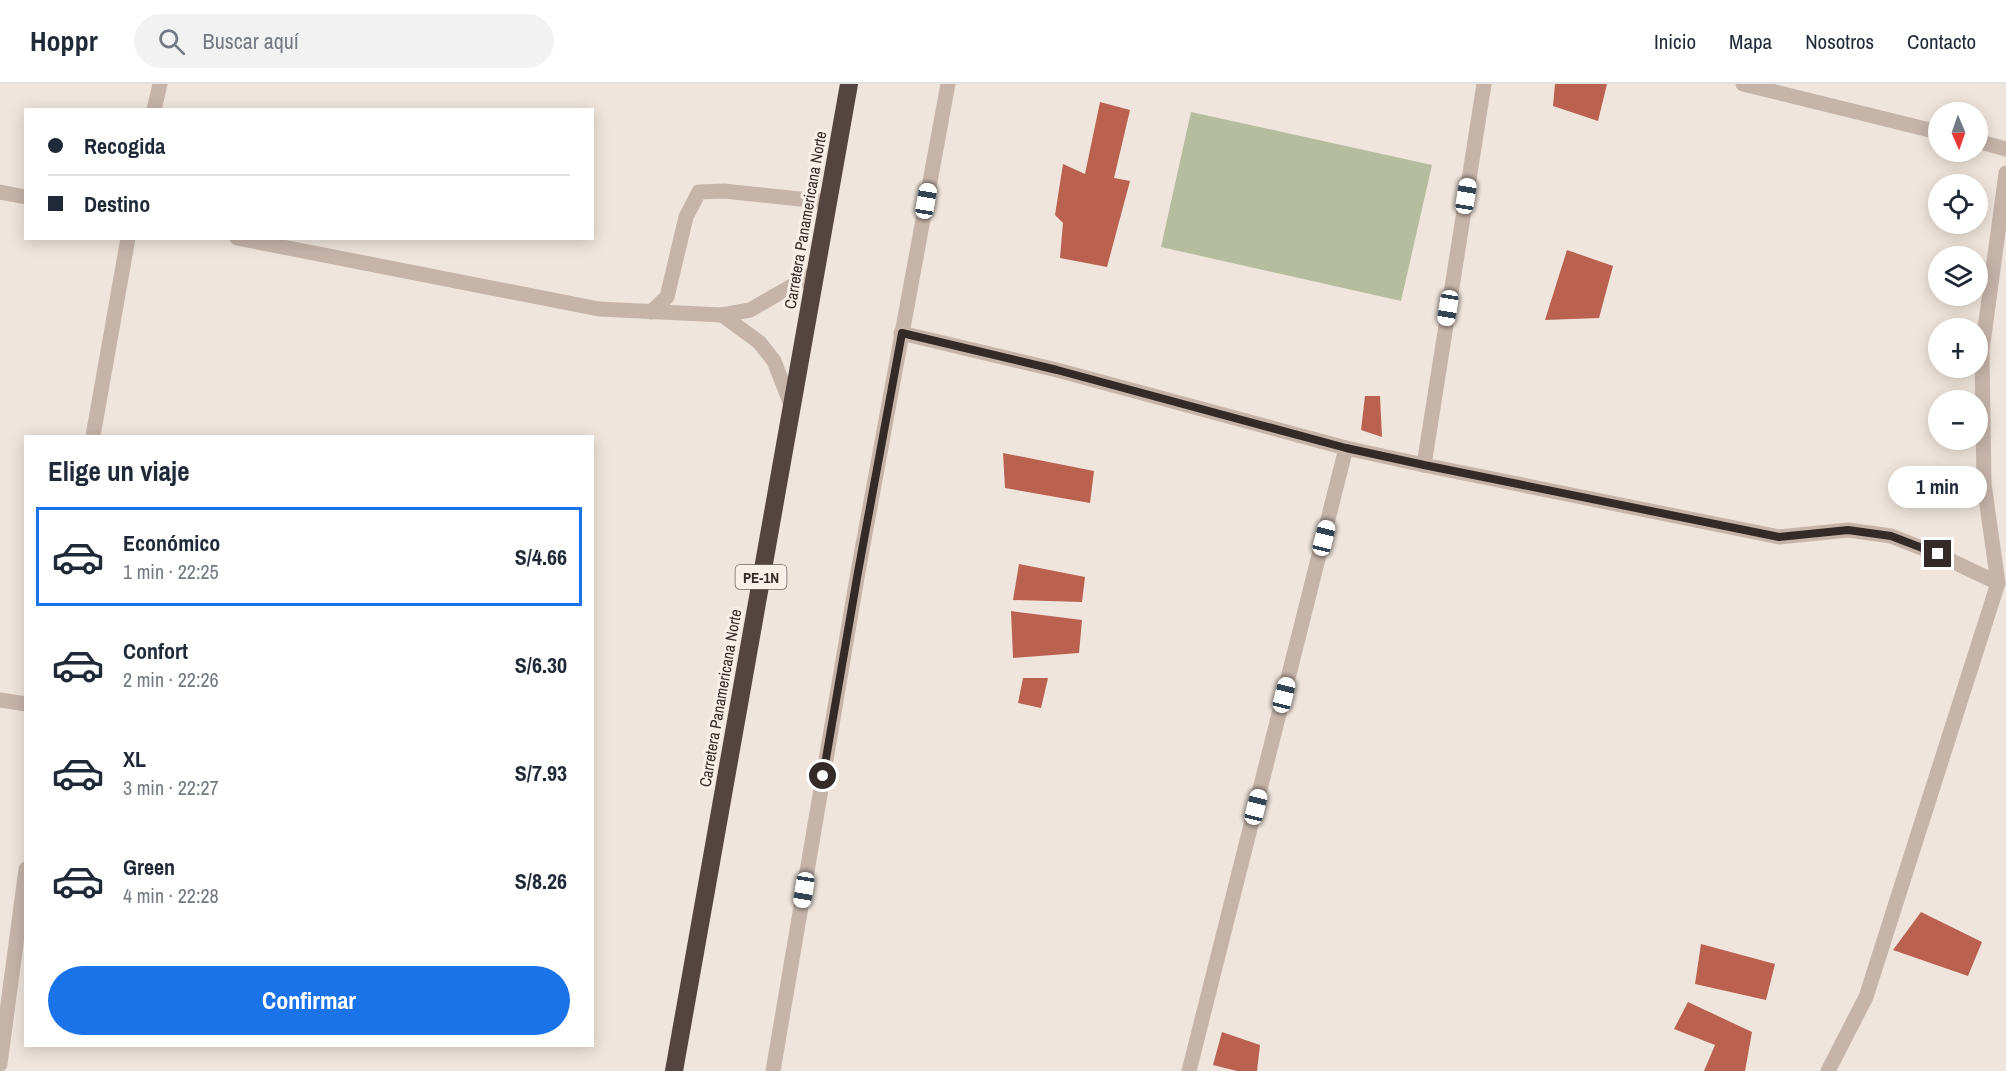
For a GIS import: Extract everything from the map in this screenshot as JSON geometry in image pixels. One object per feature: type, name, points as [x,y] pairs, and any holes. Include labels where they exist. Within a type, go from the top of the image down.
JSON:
[{"type":"highway","name":"Carretera Panamericana Norte","points":[[674,1071],[849,84]]},
{"type":"street","points":[[154,108],[160,84]]},
{"type":"street","points":[[773,1071],[858,572],[948,84]]},
{"type":"street","points":[[1424,465],[1484,84]]},
{"type":"street","points":[[1743,84],[1928,130]]},
{"type":"street","points":[[1988,144],[2006,148]]},
{"type":"street","points":[[1828,1071],[1866,998],[1998,583],[1984,484],[1982,351],[2006,173]]},
{"type":"street","points":[[651,312],[667,297],[686,217],[699,192],[724,191],[828,202]]},
{"type":"street","points":[[0,192],[24,197]]},
{"type":"street","points":[[93,435],[128,240]]},
{"type":"street","points":[[247,240],[599,309],[651,312],[722,315],[750,310],[816,272]]},
{"type":"street","points":[[722,315],[759,342],[774,361],[792,407]]},
{"type":"street","points":[[902,333],[1057,370],[1346,448],[1424,465],[1779,537],[1848,530],[1891,536],[1938,554],[1998,583]]},
{"type":"street","points":[[1189,1071],[1346,448]]},
{"type":"street","points":[[0,700],[24,704]]},
{"type":"street","points":[[0,1064],[24,884]]},
{"type":"green space","points":[[1191,112],[1432,165],[1401,301],[1161,247]]},
{"type":"building","points":[[1555,84],[1607,84],[1598,121],[1553,106]]},
{"type":"building","points":[[1100,102],[1130,110],[1114,178],[1130,181],[1107,267],[1060,258],[1063,223],[1055,215],[1063,164],[1085,174]]},
{"type":"building","points":[[1567,250],[1613,266],[1599,318],[1545,320]]},
{"type":"building","points":[[1365,396],[1380,396],[1382,437],[1361,430]]},
{"type":"building","points":[[1003,453],[1094,471],[1090,503],[1005,488]]},
{"type":"building","points":[[1019,564],[1085,577],[1082,602],[1013,600]]},
{"type":"building","points":[[1011,611],[1082,620],[1079,653],[1013,658]]},
{"type":"building","points":[[1023,678],[1048,678],[1041,708],[1018,703]]},
{"type":"building","points":[[1921,912],[1982,942],[1968,976],[1893,950]]},
{"type":"building","points":[[1701,944],[1775,964],[1766,1000],[1695,984]]},
{"type":"building","points":[[1688,1002],[1752,1032],[1745,1071],[1704,1071],[1715,1045],[1674,1029]]},
{"type":"building","points":[[1222,1032],[1260,1045],[1257,1071],[1237,1071],[1213,1065]]},
{"type":"route","points":[[823,776],[902,333],[1057,370],[1346,448],[1424,465],[1779,537],[1848,530],[1891,536],[1938,554]]}]
